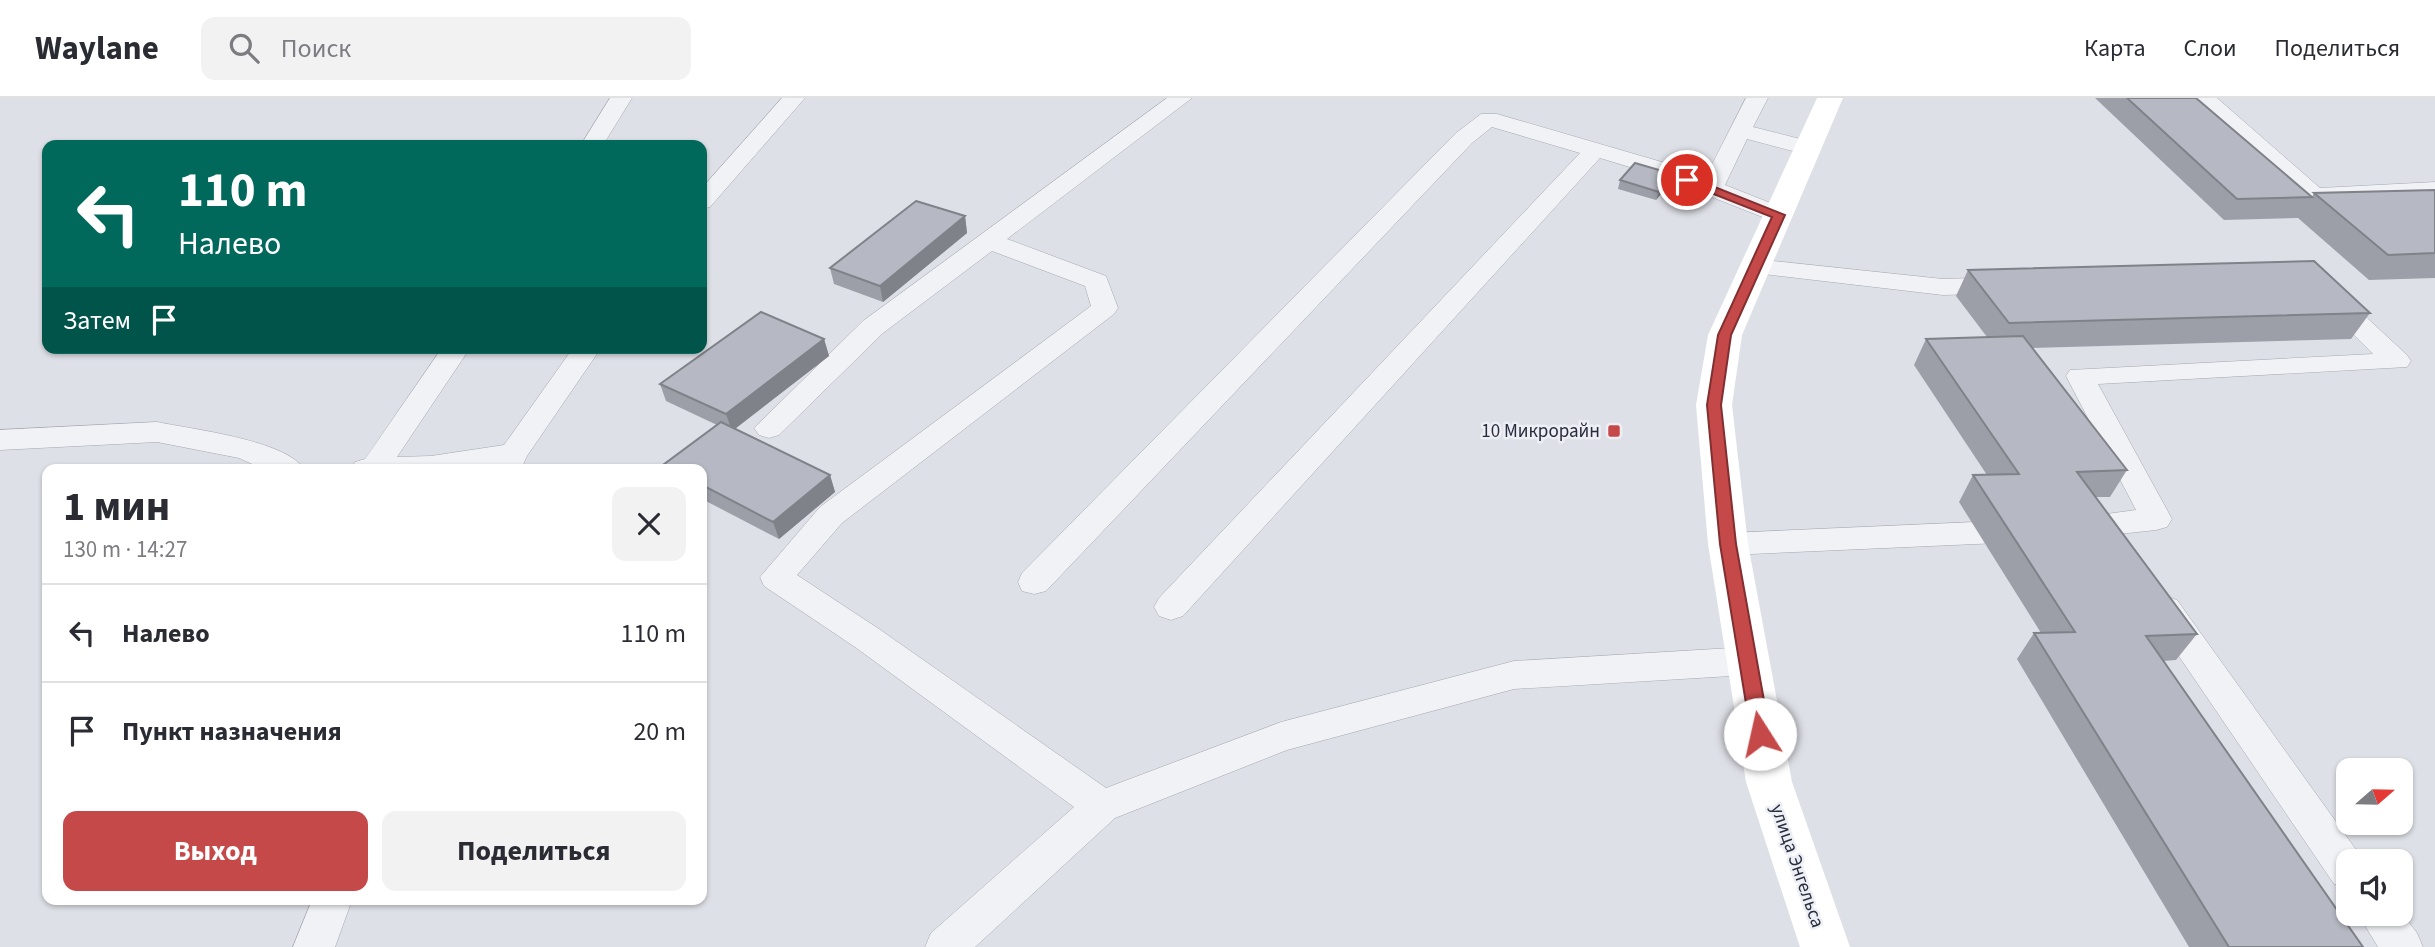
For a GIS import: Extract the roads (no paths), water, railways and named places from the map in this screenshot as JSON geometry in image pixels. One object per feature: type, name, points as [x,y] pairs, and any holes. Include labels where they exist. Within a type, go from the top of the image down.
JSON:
[{"type":"main road","name":"улица Энгельса","points":[[1825,947],[1769,782],[1728,544],[1714,405],[1725,335],[1830,98]]},
{"type":"lane","points":[[595,140],[621,98]]},
{"type":"lane","points":[[707,196],[794,98]]},
{"type":"lane","points":[[769,428],[873,327],[1181,98]]},
{"type":"lane","points":[[1711,189],[1757,98]]},
{"type":"lane","points":[[2204,98],[2314,195],[2435,189]]},
{"type":"lane","points":[[1034,582],[1472,132],[1489,119],[1664,170],[1779,215]]},
{"type":"lane","points":[[1741,131],[1808,148]]},
{"type":"lane","points":[[1171,607],[1595,150]]},
{"type":"lane","points":[[989,241],[1097,281],[1105,308],[831,515],[776,577],[867,638],[1102,806]]},
{"type":"lane","points":[[1755,267],[1943,287],[2037,284]]},
{"type":"lane","points":[[1728,544],[2107,527],[2156,519],[2080,376],[2397,361],[2307,275]]},
{"type":"lane","points":[[375,464],[452,354]]},
{"type":"lane","points":[[463,464],[510,461],[583,354]]},
{"type":"lane","points":[[0,440],[157,432],[246,450],[278,464]]},
{"type":"lane","points":[[2107,527],[2336,854]]},
{"type":"lane","points":[[946,947],[1102,806],[1281,737],[1514,675],[1748,662]]},
{"type":"lane","points":[[314,947],[330,905]]},
{"type":"lane","points":[[2387,926],[2402,947]]},
{"type":"place","name":"10 Микрорайн","points":[[1614,431]]}]
